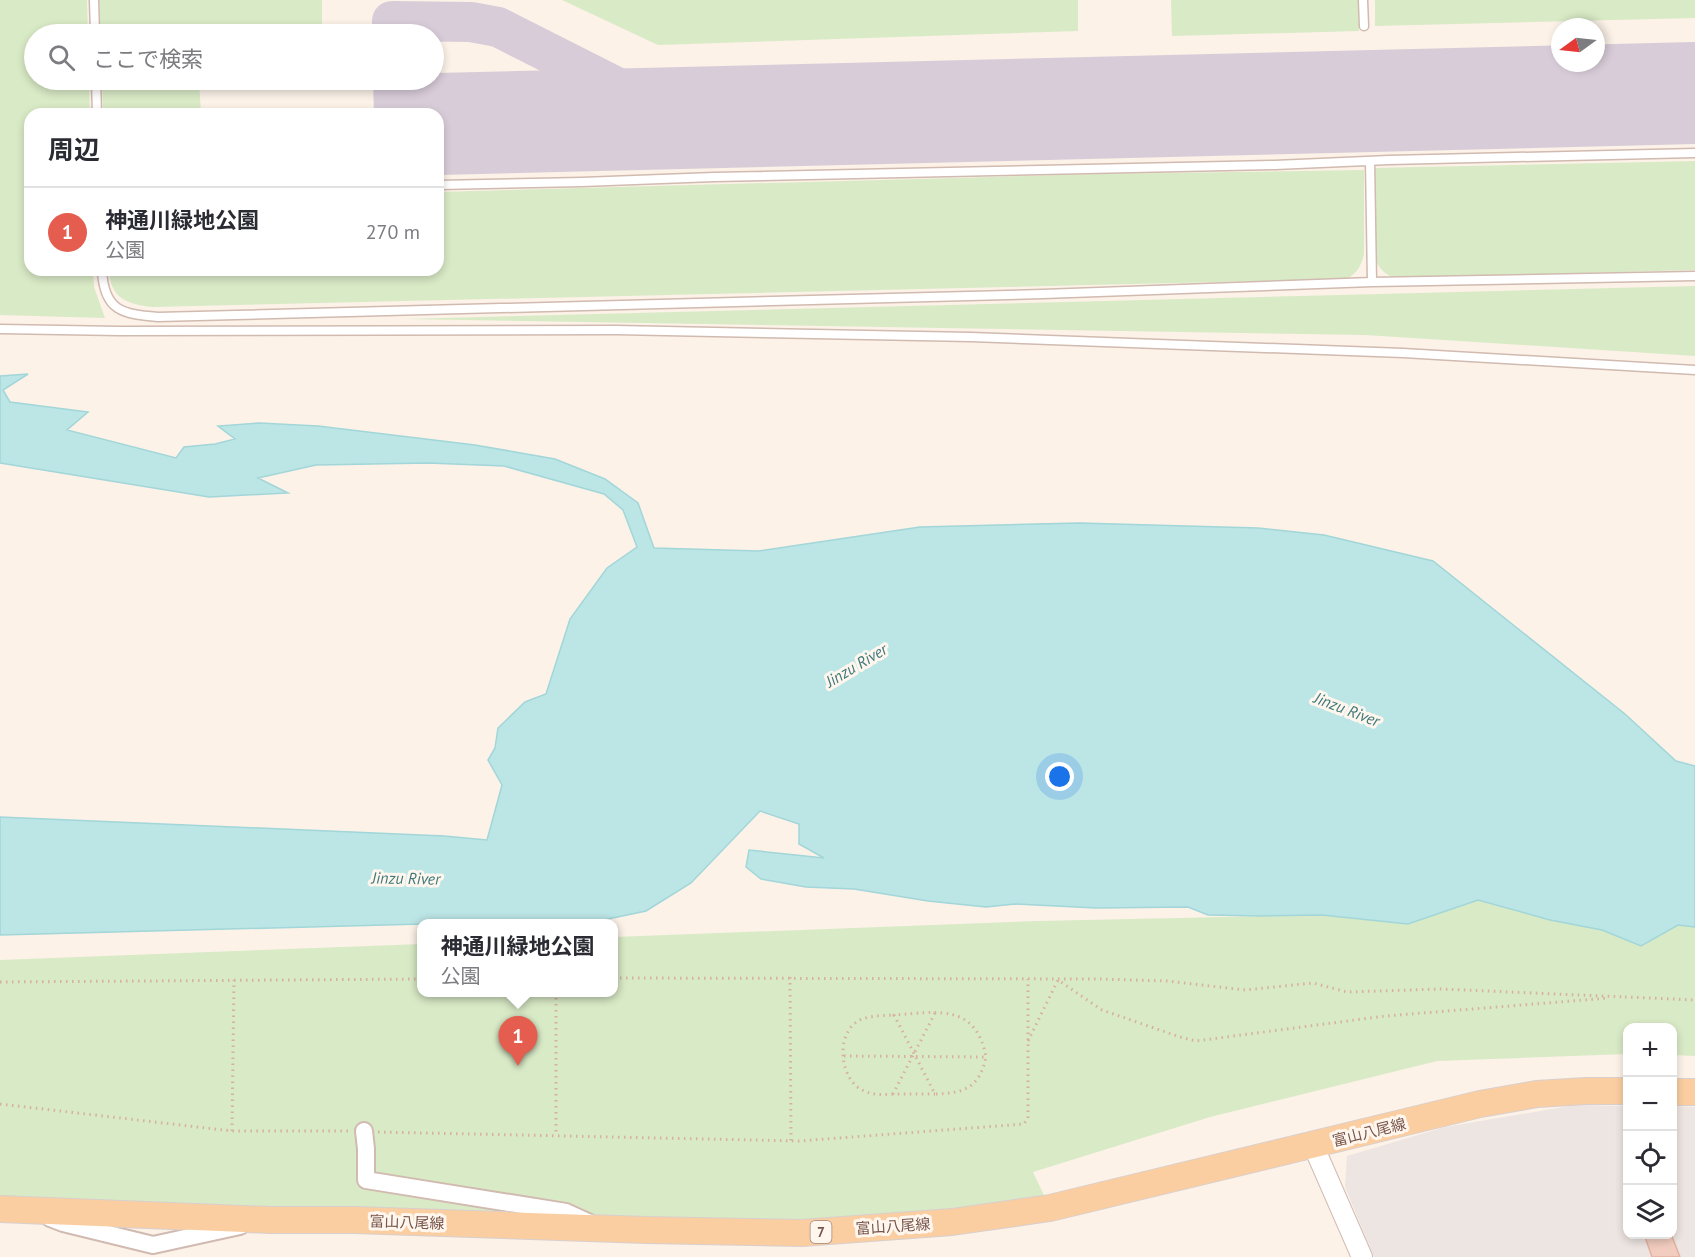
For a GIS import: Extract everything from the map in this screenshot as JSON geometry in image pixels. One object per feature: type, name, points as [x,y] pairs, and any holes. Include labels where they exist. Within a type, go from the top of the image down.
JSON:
[{"type":"main road","name":"富山八尾線","points":[[0,1209],[271,1220],[354,1220],[802,1233],[952,1222],[1050,1208],[1480,1104],[1537,1094],[1623,1091]]},
{"type":"main road","points":[[1677,1092],[1695,1092]]},
{"type":"street","points":[[364,1131],[366,1180],[566,1212],[603,1228]]},
{"type":"street","points":[[1313,1145],[1362,1257]]},
{"type":"street","points":[[33,1211],[63,1223],[153,1251],[271,1220]]},
{"type":"lane","points":[[94,0],[95,24]]},
{"type":"lane","points":[[1363,0],[1364,26]]},
{"type":"lane","points":[[96,90],[97,108]]},
{"type":"lane","points":[[444,184],[582,183],[714,177],[1695,153]]},
{"type":"lane","points":[[1370,161],[1372,282]]},
{"type":"lane","points":[[103,276],[105,292],[117,309],[132,314],[158,317],[1043,294],[1372,282],[1695,276]]},
{"type":"lane","points":[[0,329],[120,331],[616,330],[971,337],[1403,353],[1695,370]]},
{"type":"path","points":[[790,977],[791,1141]]},
{"type":"path","points":[[618,978],[790,977],[1167,981],[1245,990],[1313,984],[1347,992],[1441,990],[1695,1000]]},
{"type":"path","points":[[232,1131],[234,979]]},
{"type":"path","points":[[0,982],[417,979]]},
{"type":"path","points":[[0,1104],[232,1131],[364,1131],[791,1141],[1024,1124],[1028,1118],[1028,979]]},
{"type":"path","points":[[1058,980],[1102,1010],[1196,1041],[1384,1016],[1625,997]]},
{"type":"path","points":[[1028,1041],[1058,980]]},
{"type":"path","points":[[556,997],[556,1136]]},
{"type":"path","points":[[894,1094],[935,1012]]},
{"type":"path","points":[[935,1012],[963,1018],[983,1040],[986,1058],[983,1070],[976,1082],[965,1090],[952,1094],[874,1095],[860,1089],[849,1079],[844,1056],[848,1032],[854,1023],[868,1017],[894,1015],[935,1012]]},
{"type":"path","points":[[894,1015],[935,1094]]},
{"type":"path","points":[[844,1056],[986,1058]]},
{"type":"shaded area","points":[[1575,1105],[1623,1106],[1623,1239],[1677,1239],[1677,1106],[1695,1107],[1695,1257],[1374,1257],[1345,1187],[1347,1156],[1445,1127]]},
{"type":"green space","points":[[0,0],[87,0],[88,24],[24,24],[24,90],[89,90],[90,108],[24,108],[24,276],[93,276],[94,287],[105,318],[0,315]]},
{"type":"green space","points":[[99,0],[322,0],[322,24],[100,24]]},
{"type":"green space","points":[[562,0],[1078,0],[1078,31],[658,45]]},
{"type":"green space","points":[[1171,0],[1358,0],[1359,31],[1172,36]]},
{"type":"green space","points":[[1375,0],[1695,0],[1695,18],[1605,20],[1605,18],[1551,18],[1551,22],[1375,26]]},
{"type":"green space","points":[[102,90],[200,90],[201,108],[103,108]]},
{"type":"green space","points":[[1695,161],[1695,270],[1394,278],[1381,269],[1374,256],[1373,168]]},
{"type":"green space","points":[[1364,170],[1364,254],[1362,262],[1354,274],[1347,279],[152,307],[128,302],[117,294],[110,280],[110,276],[444,276],[444,192],[1099,174]]},
{"type":"green space","points":[[1695,286],[1695,356],[1365,335],[405,319]]},
{"type":"green space","points":[[1478,900],[1550,920],[1602,930],[1641,946],[1678,925],[1695,927],[1695,1056],[1677,1055],[1677,1023],[1623,1023],[1623,1054],[1437,1061],[1210,1117],[1033,1172],[1050,1208],[802,1233],[0,1207],[0,960],[417,944],[417,997],[618,997],[618,937],[1039,921],[1322,915],[1408,924]]},
{"type":"water","name":"Jinzu River","points":[[28,374],[3,390],[10,402],[88,412],[67,430],[176,458],[184,447],[215,444],[235,439],[218,426],[259,423],[318,426],[475,445],[555,459],[605,479],[638,503],[654,548],[759,551],[920,527],[1079,523],[1258,528],[1324,535],[1433,561],[1625,714],[1676,761],[1695,766],[1695,927],[1678,925],[1641,946],[1602,930],[1550,920],[1478,900],[1408,924],[1322,915],[1208,915],[1188,907],[1096,908],[1015,904],[986,907],[928,901],[854,889],[806,887],[761,879],[746,867],[749,850],[824,858],[799,844],[799,824],[760,811],[691,883],[646,911],[608,919],[417,919],[417,924],[0,935],[0,817],[444,836],[487,840],[502,785],[488,760],[495,748],[498,728],[525,702],[546,694],[570,619],[607,568],[637,547],[623,510],[604,494],[504,466],[428,463],[316,465],[258,478],[288,493],[209,497],[0,463],[0,376]]},
{"type":"building","points":[[1646,1239],[1673,1239],[1680,1257],[1652,1257]]},
{"type":"taxiway","points":[[392,24],[392,21],[471,22],[498,27],[678,118]]},
{"type":"taxiway","points":[[393,90],[394,108]]},
{"type":"runway","points":[[444,124],[1695,93]]},
{"type":"place","name":"神通川緑地公園","points":[[518,1066]]}]
